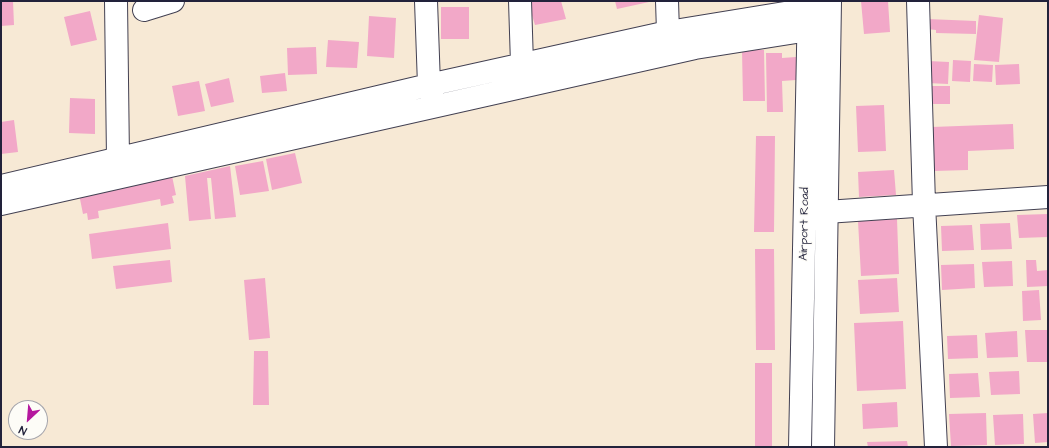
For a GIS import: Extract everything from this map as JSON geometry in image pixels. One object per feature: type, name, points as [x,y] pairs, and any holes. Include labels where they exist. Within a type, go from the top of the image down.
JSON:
[{"type":"street","points":[[116,1],[118,159]]},
{"type":"street","points":[[144,10],[172,1]]},
{"type":"street","points":[[426,1],[429,85],[435,106]]},
{"type":"street","points":[[520,1],[522,64]]},
{"type":"street","points":[[667,1],[668,32]]},
{"type":"street","points":[[918,1],[924,204],[936,447]]},
{"type":"street","points":[[1,186],[522,64],[668,32],[809,5],[830,3]]},
{"type":"street","name":"Airport Road","points":[[800,447],[819,30],[830,3]]},
{"type":"street","name":"Airport Road","points":[[809,5],[819,30],[826,212],[823,447]]},
{"type":"street","points":[[1,204],[695,48],[819,30]]},
{"type":"street","points":[[826,212],[1048,196]]},
{"type":"building","points":[[1,1],[13,1],[14,25],[1,26]]},
{"type":"building","points":[[561,1],[566,19],[535,25],[528,2]]},
{"type":"building","points":[[615,1],[649,1],[649,2],[617,9]]},
{"type":"building","points":[[861,1],[888,1],[890,32],[864,34]]},
{"type":"building","points":[[441,7],[469,7],[469,39],[441,39]]},
{"type":"building","points":[[90,11],[97,40],[71,46],[64,17]]},
{"type":"building","points":[[979,15],[1003,18],[999,62],[974,60]]},
{"type":"building","points":[[369,16],[396,18],[394,58],[367,56]]},
{"type":"building","points":[[927,19],[976,21],[976,34],[936,33],[936,30],[927,29]]},
{"type":"building","points":[[328,40],[359,42],[357,68],[326,67]]},
{"type":"building","points":[[316,47],[317,74],[288,75],[287,48]]},
{"type":"building","points":[[742,50],[764,50],[765,101],[743,101]]},
{"type":"building","points":[[766,53],[782,53],[782,58],[796,57],[796,80],[782,81],[783,112],[767,112]]},
{"type":"building","points":[[953,60],[971,61],[970,82],[952,81]]},
{"type":"building","points":[[928,61],[949,62],[948,84],[927,83]]},
{"type":"building","points":[[974,64],[993,65],[992,82],[973,81]]},
{"type":"building","points":[[1019,64],[1020,84],[996,85],[995,65]]},
{"type":"building","points":[[285,73],[287,91],[262,93],[260,76]]},
{"type":"building","points":[[229,78],[234,102],[211,107],[205,84]]},
{"type":"building","points":[[199,81],[205,111],[178,116],[172,86]]},
{"type":"building","points":[[929,86],[950,86],[950,104],[929,104]]},
{"type":"building","points":[[70,98],[95,99],[95,134],[69,133]]},
{"type":"building","points":[[884,105],[886,151],[858,152],[856,106]]},
{"type":"building","points":[[14,120],[18,152],[1,154],[1,122]]},
{"type":"building","points":[[1013,124],[1014,149],[968,151],[968,170],[934,171],[932,127]]},
{"type":"building","points":[[756,136],[775,136],[774,232],[754,232]]},
{"type":"building","points":[[295,153],[302,183],[272,190],[266,159]]},
{"type":"building","points":[[263,161],[269,191],[240,195],[235,166]]},
{"type":"building","points":[[230,166],[236,217],[215,219],[211,178],[207,178],[211,219],[189,221],[185,176]]},
{"type":"building","points":[[894,170],[896,195],[859,197],[858,172]]},
{"type":"building","points":[[172,176],[176,195],[172,196],[174,203],[161,206],[160,199],[98,211],[99,218],[88,220],[87,213],[83,214],[79,194]]},
{"type":"building","points":[[1048,214],[1048,237],[1019,238],[1017,215]]},
{"type":"building","points":[[897,219],[899,274],[861,276],[858,221]]},
{"type":"building","points":[[168,223],[171,249],[92,259],[89,234]]},
{"type":"building","points":[[1010,223],[1012,249],[981,250],[980,224]]},
{"type":"building","points":[[972,225],[974,250],[942,251],[941,226]]},
{"type":"building","points":[[755,249],[774,249],[775,350],[756,350]]},
{"type":"building","points":[[170,260],[172,282],[116,289],[113,266]]},
{"type":"building","points":[[1026,260],[1036,260],[1037,271],[1048,270],[1048,286],[1027,287]]},
{"type":"building","points":[[1012,261],[1013,286],[984,287],[982,262]]},
{"type":"building","points":[[974,264],[975,288],[942,290],[941,265]]},
{"type":"building","points":[[265,278],[270,338],[249,340],[244,280]]},
{"type":"building","points":[[897,278],[899,312],[860,314],[858,280]]},
{"type":"building","points":[[1039,290],[1041,320],[1023,321],[1022,291]]},
{"type":"building","points":[[903,321],[906,389],[857,391],[854,323]]},
{"type":"building","points":[[1025,330],[1048,330],[1048,362],[1027,362]]},
{"type":"building","points":[[1017,331],[1018,357],[987,358],[985,333]]},
{"type":"building","points":[[977,335],[978,358],[948,359],[947,336]]},
{"type":"building","points":[[254,351],[268,351],[269,405],[253,405]]},
{"type":"building","points":[[755,363],[772,363],[772,447],[755,447]]},
{"type":"building","points":[[1019,371],[1020,394],[991,395],[989,372]]},
{"type":"building","points":[[978,373],[980,397],[950,398],[949,374]]},
{"type":"building","points":[[897,402],[898,427],[863,429],[862,404]]},
{"type":"building","points":[[986,413],[987,445],[951,446],[949,414]]},
{"type":"building","points":[[1048,413],[1048,442],[1035,443],[1033,414]]},
{"type":"building","points":[[1023,414],[1024,444],[995,445],[993,415]]},
{"type":"building","points":[[907,441],[908,447],[868,447],[867,442]]}]
